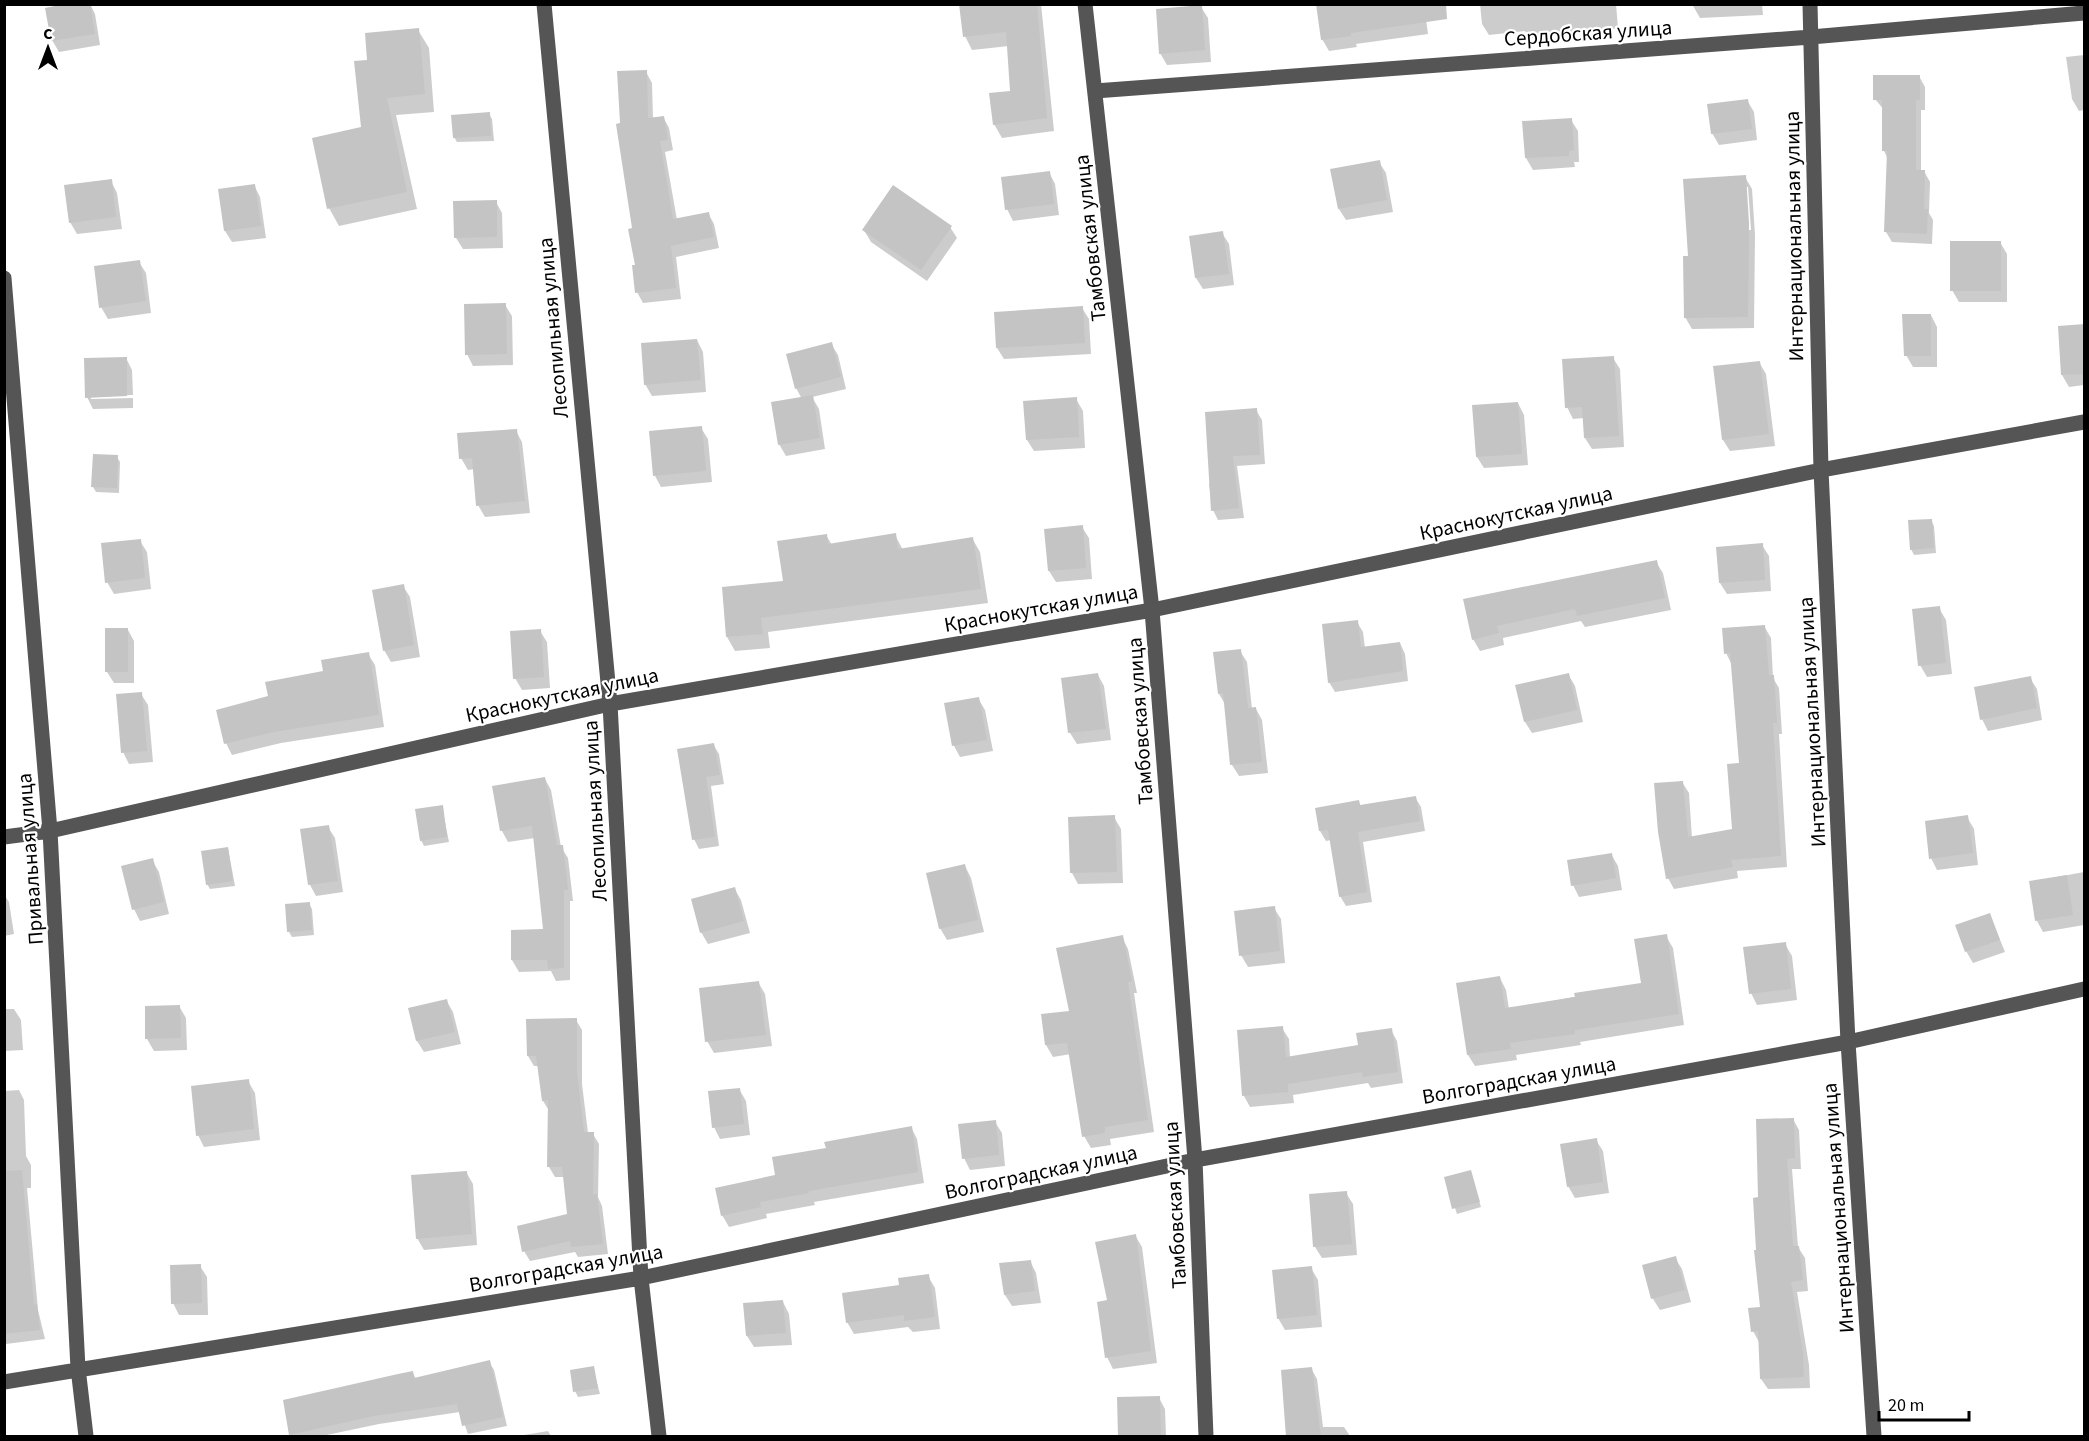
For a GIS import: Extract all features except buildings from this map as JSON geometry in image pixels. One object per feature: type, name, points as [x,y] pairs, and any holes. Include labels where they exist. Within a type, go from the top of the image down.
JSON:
[{"type":"street","name":"Лесопильная улица","points":[[544,4],[610,704],[641,1278],[659,1437]]},
{"type":"street","name":"Тамбовская улица","points":[[1085,4],[1152,610],[1195,1160],[1206,1437]]},
{"type":"street","name":"Интернациональная улица","points":[[1810,4],[1821,470],[1848,1042],[1874,1437]]},
{"type":"street","name":"Сердобская улица","points":[[1095,91],[1811,38],[2085,13]]},
{"type":"street","name":"Привальная улица","points":[[4,278],[50,831],[78,1368],[87,1437]]},
{"type":"street","name":"Краснокутская улица","points":[[4,837],[50,831],[610,704],[1152,610],[1821,470],[2085,422]]},
{"type":"street","name":"Волгоградская улица","points":[[4,1382],[78,1368],[641,1278],[1195,1160],[1848,1042],[2085,989]]}]
